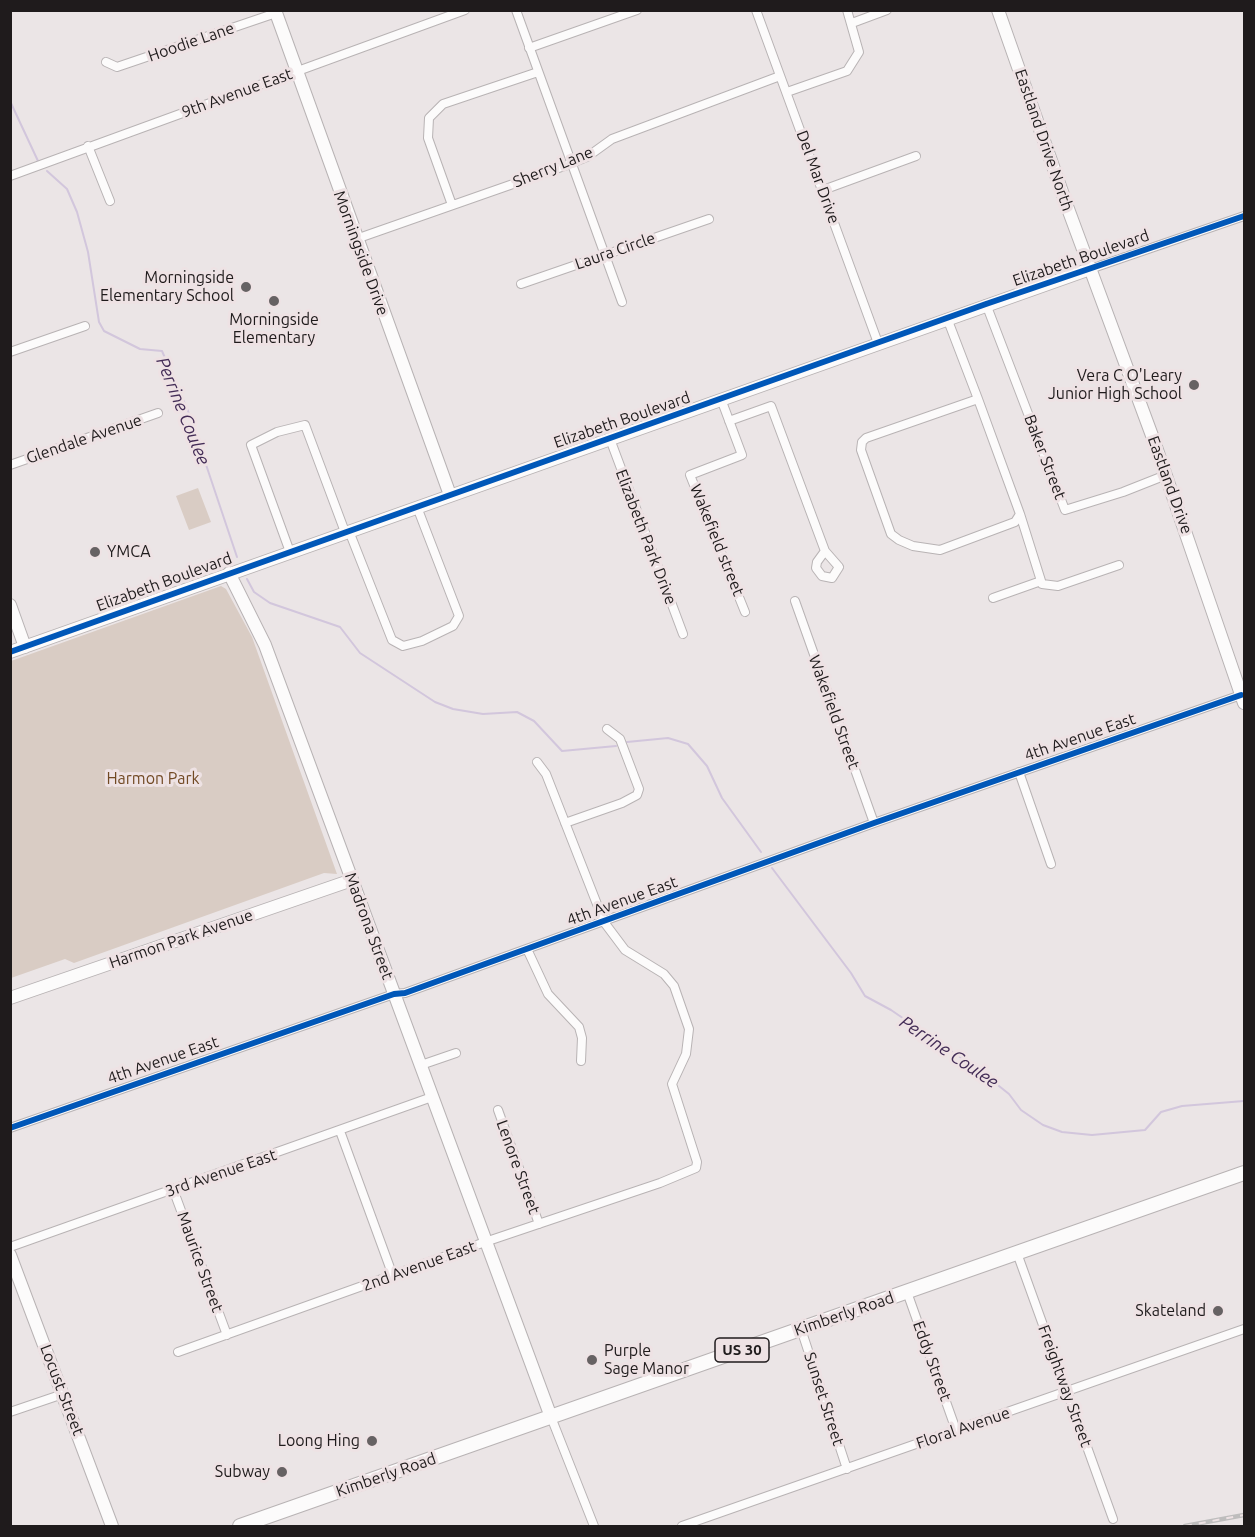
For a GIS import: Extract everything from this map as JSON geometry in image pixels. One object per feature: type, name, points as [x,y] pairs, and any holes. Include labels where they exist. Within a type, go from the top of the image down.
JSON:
[{"type":"main road","name":"Kimberly Road","points":[[240,1527],[1017,1253],[1243,1178]]},
{"type":"street","name":"9th Avenue East","points":[[10,176],[465,10]]},
{"type":"street","points":[[516,10],[622,302]]},
{"type":"street","points":[[529,48],[637,10]]},
{"type":"street","name":"Del Mar Drive","points":[[756,10],[878,343]]},
{"type":"street","points":[[787,92],[847,71],[859,52],[847,10]]},
{"type":"street","points":[[852,23],[886,10]]},
{"type":"street","name":"Eastland Drive North","points":[[998,10],[1090,269]]},
{"type":"street","name":"Morningside Drive","points":[[275,12],[450,495]]},
{"type":"street","name":"Hoodie Lane","points":[[106,62],[117,67],[275,12]]},
{"type":"street","points":[[452,205],[428,138],[429,118],[442,104],[538,72]]},
{"type":"street","name":"Sherry Lane","points":[[356,239],[570,164],[587,157],[612,140],[780,76]]},
{"type":"street","points":[[88,146],[110,201]]},
{"type":"street","points":[[823,190],[916,156]]},
{"type":"street","name":"Elizabeth Boulevard","points":[[10,652],[986,304],[1245,216]]},
{"type":"street","name":"Laura Circle","points":[[521,284],[710,219]]},
{"type":"street","name":"Eastland Drive","points":[[1090,269],[1166,475],[1243,699]]},
{"type":"street","name":"Baker Street","points":[[986,304],[1065,510],[1123,492],[1166,475]]},
{"type":"street","points":[[947,318],[1020,514],[1041,581]]},
{"type":"street","points":[[10,352],[84,326]]},
{"type":"street","name":"Wakefield street","points":[[721,399],[742,455],[690,475],[745,612]]},
{"type":"street","points":[[978,399],[867,438],[862,442],[861,450],[891,534],[913,546],[940,550],[1015,522],[1020,514]]},
{"type":"street","points":[[729,421],[771,406],[825,551]]},
{"type":"street","name":"Glendale Avenue","points":[[10,465],[158,413]]},
{"type":"street","points":[[290,552],[251,445],[277,432],[305,425],[392,640],[404,646],[422,640],[453,626],[459,616],[417,507]]},
{"type":"street","name":"Elizabeth Park Drive","points":[[610,439],[683,634]]},
{"type":"street","points":[[993,598],[1041,581],[1058,586],[1119,566]]},
{"type":"street","name":"Madrona Street","points":[[229,573],[265,645],[551,1417]]},
{"type":"street","name":"Wakefield Street","points":[[795,601],[874,823]]},
{"type":"street","points":[[10,605],[25,647]]},
{"type":"street","name":"4th Avenue East","points":[[10,1128],[394,994],[405,993],[1019,772],[1243,699]]},
{"type":"street","points":[[565,823],[638,795],[639,789],[620,739],[607,729]]},
{"type":"street","points":[[537,762],[546,774],[604,922]]},
{"type":"street","points":[[1019,772],[1051,864]]},
{"type":"street","name":"Harmon Park Avenue","points":[[10,998],[352,880]]},
{"type":"street","name":"2nd Avenue East","points":[[178,1352],[485,1242],[660,1184],[696,1168],[697,1162],[672,1084],[686,1054],[689,1029],[674,986],[664,974],[625,950],[604,922]]},
{"type":"street","points":[[527,949],[548,994],[579,1027],[582,1038],[581,1061]]},
{"type":"street","points":[[421,1065],[456,1053]]},
{"type":"street","name":"3rd Avenue East","points":[[10,1247],[432,1097]]},
{"type":"street","name":"Lenore Street","points":[[498,1110],[539,1224]]},
{"type":"street","points":[[340,1131],[393,1276]]},
{"type":"street","name":"Maurice Street","points":[[173,1189],[227,1335]]},
{"type":"street","name":"Freightway Street","points":[[1017,1253],[1113,1519]]},
{"type":"street","name":"Locust Street","points":[[10,1255],[112,1527]]},
{"type":"street","name":"Eddy Street","points":[[907,1292],[956,1430]]},
{"type":"street","name":"Sunset Street","points":[[801,1329],[847,1469]]},
{"type":"street","name":"Floral Avenue","points":[[682,1527],[1245,1329]]},
{"type":"street","points":[[10,1412],[63,1394]]},
{"type":"street","points":[[551,1417],[594,1527]]},
{"type":"green space","points":[[198,488],[211,522],[189,530],[176,496]]},
{"type":"green space","name":"Harmon Park","points":[[221,586],[226,589],[252,637],[337,874],[324,873],[74,963],[65,959],[11,978],[11,661]]},
{"type":"waterway","name":"Perrine Coulee","points":[[10,101],[38,161]]},
{"type":"waterway","name":"Perrine Coulee","points":[[47,171],[67,189],[77,212],[88,252],[99,322],[104,331],[140,349],[162,351],[188,411],[237,557]]},
{"type":"waterway","name":"Perrine Coulee","points":[[247,579],[254,592],[270,603],[340,627],[360,653],[435,702],[453,709],[483,714],[517,712],[534,721],[562,751],[616,746]]},
{"type":"waterway","name":"Perrine Coulee","points":[[627,742],[668,738],[688,744],[707,766],[722,798],[761,852]]},
{"type":"waterway","name":"Perrine Coulee","points":[[772,868],[851,973],[865,996],[891,1010],[979,1070],[1009,1094],[1021,1110],[1043,1125],[1062,1132],[1092,1135],[1145,1130],[1161,1112],[1182,1106],[1244,1101]]},
{"type":"railway","points":[[1185,1526],[1244,1515]]},
{"type":"cycle path","points":[[10,652],[986,304],[1244,216]]},
{"type":"cycle path","points":[[10,1128],[394,994],[405,993],[874,823],[1241,695]]},
{"type":"place","name":"Morningside Elementary School","points":[[246,287]]},
{"type":"place","name":"Morningside Elementary","points":[[274,301]]},
{"type":"place","name":"Vera C O'Leary Junior High School","points":[[1194,385]]},
{"type":"place","name":"YMCA","points":[[95,552]]},
{"type":"place","name":"Skateland","points":[[1218,1311]]},
{"type":"place","name":"Purple Sage Manor","points":[[592,1360]]},
{"type":"place","name":"Loong Hing","points":[[372,1441]]},
{"type":"place","name":"Subway","points":[[282,1472]]}]
